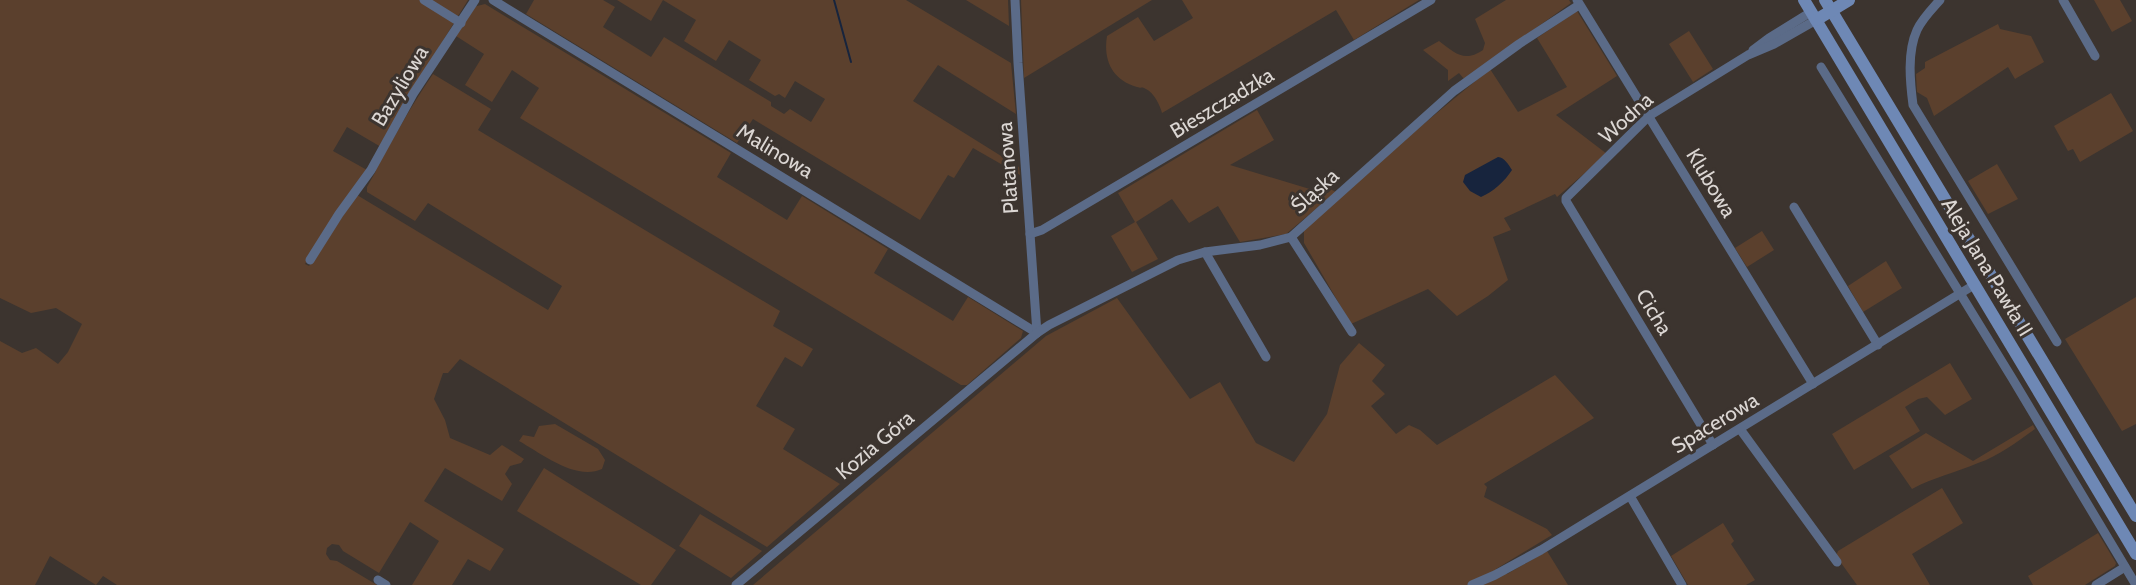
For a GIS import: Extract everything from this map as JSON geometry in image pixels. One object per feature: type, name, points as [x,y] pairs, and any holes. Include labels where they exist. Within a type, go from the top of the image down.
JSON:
[{"type":"main road","name":"Aleja Jana Pawła II","points":[[1804,0],[2136,554]]},
{"type":"main road","points":[[1813,16],[1828,3],[1849,0]]},
{"type":"main road","name":"Aleja Jana Pawła II","points":[[1828,3],[2136,516]]},
{"type":"street","points":[[424,0],[461,22]]},
{"type":"street","name":"Bazyliowa","points":[[310,260],[357,190],[388,141],[413,94],[475,0]]},
{"type":"street","name":"Malinowa","points":[[493,0],[1038,333]]},
{"type":"street","name":"Platanowa","points":[[1015,0],[1017,63],[1038,333]]},
{"type":"street","name":"Bieszczadzka","points":[[1030,234],[1042,230],[1431,0]]},
{"type":"street","points":[[1940,0],[1921,22],[1912,42],[1913,105],[2057,342]]},
{"type":"street","points":[[2063,0],[2095,56]]},
{"type":"street","name":"Śląska","points":[[1038,333],[1171,262],[1205,252],[1260,245],[1291,237],[1454,91],[1578,2]]},
{"type":"street","name":"Klubowa","points":[[1578,2],[1813,384]]},
{"type":"street","name":"Wodna","points":[[1566,198],[1649,116],[1748,55],[1768,38],[1813,16]]},
{"type":"street","points":[[1821,67],[2136,585]]},
{"type":"street","name":"Cicha","points":[[1566,198],[1713,445]]},
{"type":"street","points":[[1794,207],[1878,345]]},
{"type":"street","points":[[1291,237],[1352,332]]},
{"type":"street","points":[[1205,252],[1266,357]]},
{"type":"street","name":"Spacerowa","points":[[1472,585],[1541,550],[1974,285]]},
{"type":"street","name":"Kozia Góra","points":[[736,585],[1038,333]]},
{"type":"street","points":[[1740,429],[1837,562]]},
{"type":"street","points":[[1630,496],[1682,585]]},
{"type":"street","points":[[2096,585],[2125,567]]},
{"type":"shaded area","points":[[0,0],[468,0],[407,99],[381,147],[347,127],[333,151],[367,170],[340,206],[305,264],[309,266],[357,195],[548,310],[562,286],[428,203],[415,221],[367,192],[375,170],[433,74],[491,109],[478,130],[780,311],[773,326],[813,349],[802,367],[785,357],[756,406],[795,429],[783,449],[840,484],[767,547],[460,359],[448,373],[443,373],[434,399],[445,420],[450,438],[490,455],[502,445],[524,459],[521,463],[510,466],[505,474],[512,484],[502,501],[445,468],[424,501],[504,549],[490,571],[468,559],[452,585],[412,585],[439,541],[410,522],[379,573],[343,551],[339,545],[332,544],[327,548],[326,554],[330,560],[337,561],[377,585],[117,585],[103,576],[96,585],[50,556],[35,585],[0,585],[0,341],[22,353],[36,348],[58,364],[68,352],[82,324],[56,308],[31,313],[0,298]]},
{"type":"shaded area","points":[[534,0],[603,0],[615,7],[603,27],[651,57],[664,37],[771,102],[771,106],[784,114],[790,109],[811,122],[825,99],[795,81],[785,98],[779,94],[775,96],[749,80],[761,60],[729,40],[716,61],[684,41],[696,20],[663,0],[906,0],[1011,63],[1016,114],[938,65],[913,101],[1019,167],[1020,175],[973,148],[954,178],[948,175],[920,220],[753,119],[737,143],[526,14]]},
{"type":"shaded area","points":[[617,0],[663,0],[651,21]]},
{"type":"shaded area","points":[[966,0],[1008,0],[1009,26]]},
{"type":"shaded area","points":[[1021,0],[1152,0],[1024,78]]},
{"type":"shaded area","points":[[1182,0],[1419,0],[1354,40],[1336,10],[1162,113],[1152,93],[1128,84],[1115,74],[1106,53],[1107,36],[1138,17],[1154,41],[1193,18]]},
{"type":"shaded area","points":[[1506,0],[1569,0],[1571,3],[1464,79],[1459,73],[1448,81],[1448,70],[1423,50],[1439,41],[1460,55],[1470,56],[1483,50],[1485,43],[1475,19]]},
{"type":"shaded area","points":[[2094,0],[2120,0],[2132,21],[2112,32]]},
{"type":"shaded area","points":[[485,4],[731,153],[717,177],[787,220],[802,196],[888,249],[874,273],[953,321],[968,297],[1023,331],[1021,338],[967,385],[961,385],[520,118],[539,88],[512,70],[492,102],[465,85],[484,54],[456,36],[473,7]]},
{"type":"shaded area","points":[[1577,11],[1617,76],[1556,115],[1607,154],[1557,197],[1555,194],[1504,218],[1511,230],[1493,237],[1508,280],[1488,296],[1457,316],[1428,289],[1351,324],[1304,243],[1304,229],[1392,150],[1490,69],[1518,112],[1567,87],[1537,38]]},
{"type":"shaded area","points":[[1998,24],[2000,29],[2031,36],[2044,62],[2015,79],[2008,67],[1934,116],[1927,98],[1917,92],[1916,74],[1925,68],[1925,62]]},
{"type":"shaded area","points":[[1689,31],[1713,69],[1693,82],[1669,44]]},
{"type":"shaded area","points":[[2111,93],[2133,131],[2080,162],[2073,149],[2068,151],[2054,126]]},
{"type":"shaded area","points":[[1257,110],[1274,140],[1230,165],[1313,190],[1328,188],[1336,192],[1286,234],[1240,242],[1218,206],[1189,223],[1172,199],[1136,222],[1158,259],[1132,272],[1111,236],[1135,222],[1118,193]]},
{"type":"shaded area","points":[[1997,164],[2018,199],[1988,214],[1968,181]]},
{"type":"shaded area","points":[[1762,231],[1774,250],[1747,267],[1735,248]]},
{"type":"shaded area","points":[[1886,261],[1902,288],[1863,312],[1848,286]]},
{"type":"shaded area","points":[[2136,297],[2136,424],[2122,431],[2065,339]]},
{"type":"shaded area","points":[[1117,298],[1190,399],[1220,382],[1256,443],[1294,462],[1327,414],[1340,365],[1359,343],[1385,365],[1372,381],[1385,394],[1371,406],[1396,434],[1409,425],[1420,430],[1437,445],[1555,375],[1594,418],[1484,484],[1487,487],[1484,497],[1547,529],[1552,535],[1496,569],[1507,574],[1547,551],[1568,585],[753,585],[1046,336]]},
{"type":"shaded area","points":[[1950,363],[1972,399],[1945,415],[1927,397],[1918,399],[1905,407],[1920,431],[1854,470],[1832,434]]},
{"type":"shaded area","points":[[555,424],[598,449],[605,460],[602,469],[581,472],[570,469],[519,441],[523,435],[534,437],[539,426]]},
{"type":"shaded area","points":[[2033,425],[2035,429],[1993,456],[1912,489],[1889,456],[1926,433],[1973,461]]},
{"type":"shaded area","points":[[544,468],[676,550],[651,585],[641,585],[517,511]]},
{"type":"shaded area","points":[[1942,488],[1963,523],[1912,554],[1930,585],[1857,585],[1836,556],[1838,551]]},
{"type":"shaded area","points":[[700,514],[762,551],[731,578],[679,546]]},
{"type":"shaded area","points":[[1723,523],[1734,541],[1731,544],[1755,580],[1746,585],[1688,585],[1671,556]]},
{"type":"shaded area","points":[[2098,533],[2116,563],[2115,566],[2085,585],[2033,585],[2028,576]]},
{"type":"water","points":[[1498,157],[1504,160],[1512,170],[1506,178],[1481,197],[1470,191],[1463,182],[1465,175]]},
{"type":"waterway","points":[[834,0],[851,62]]}]
